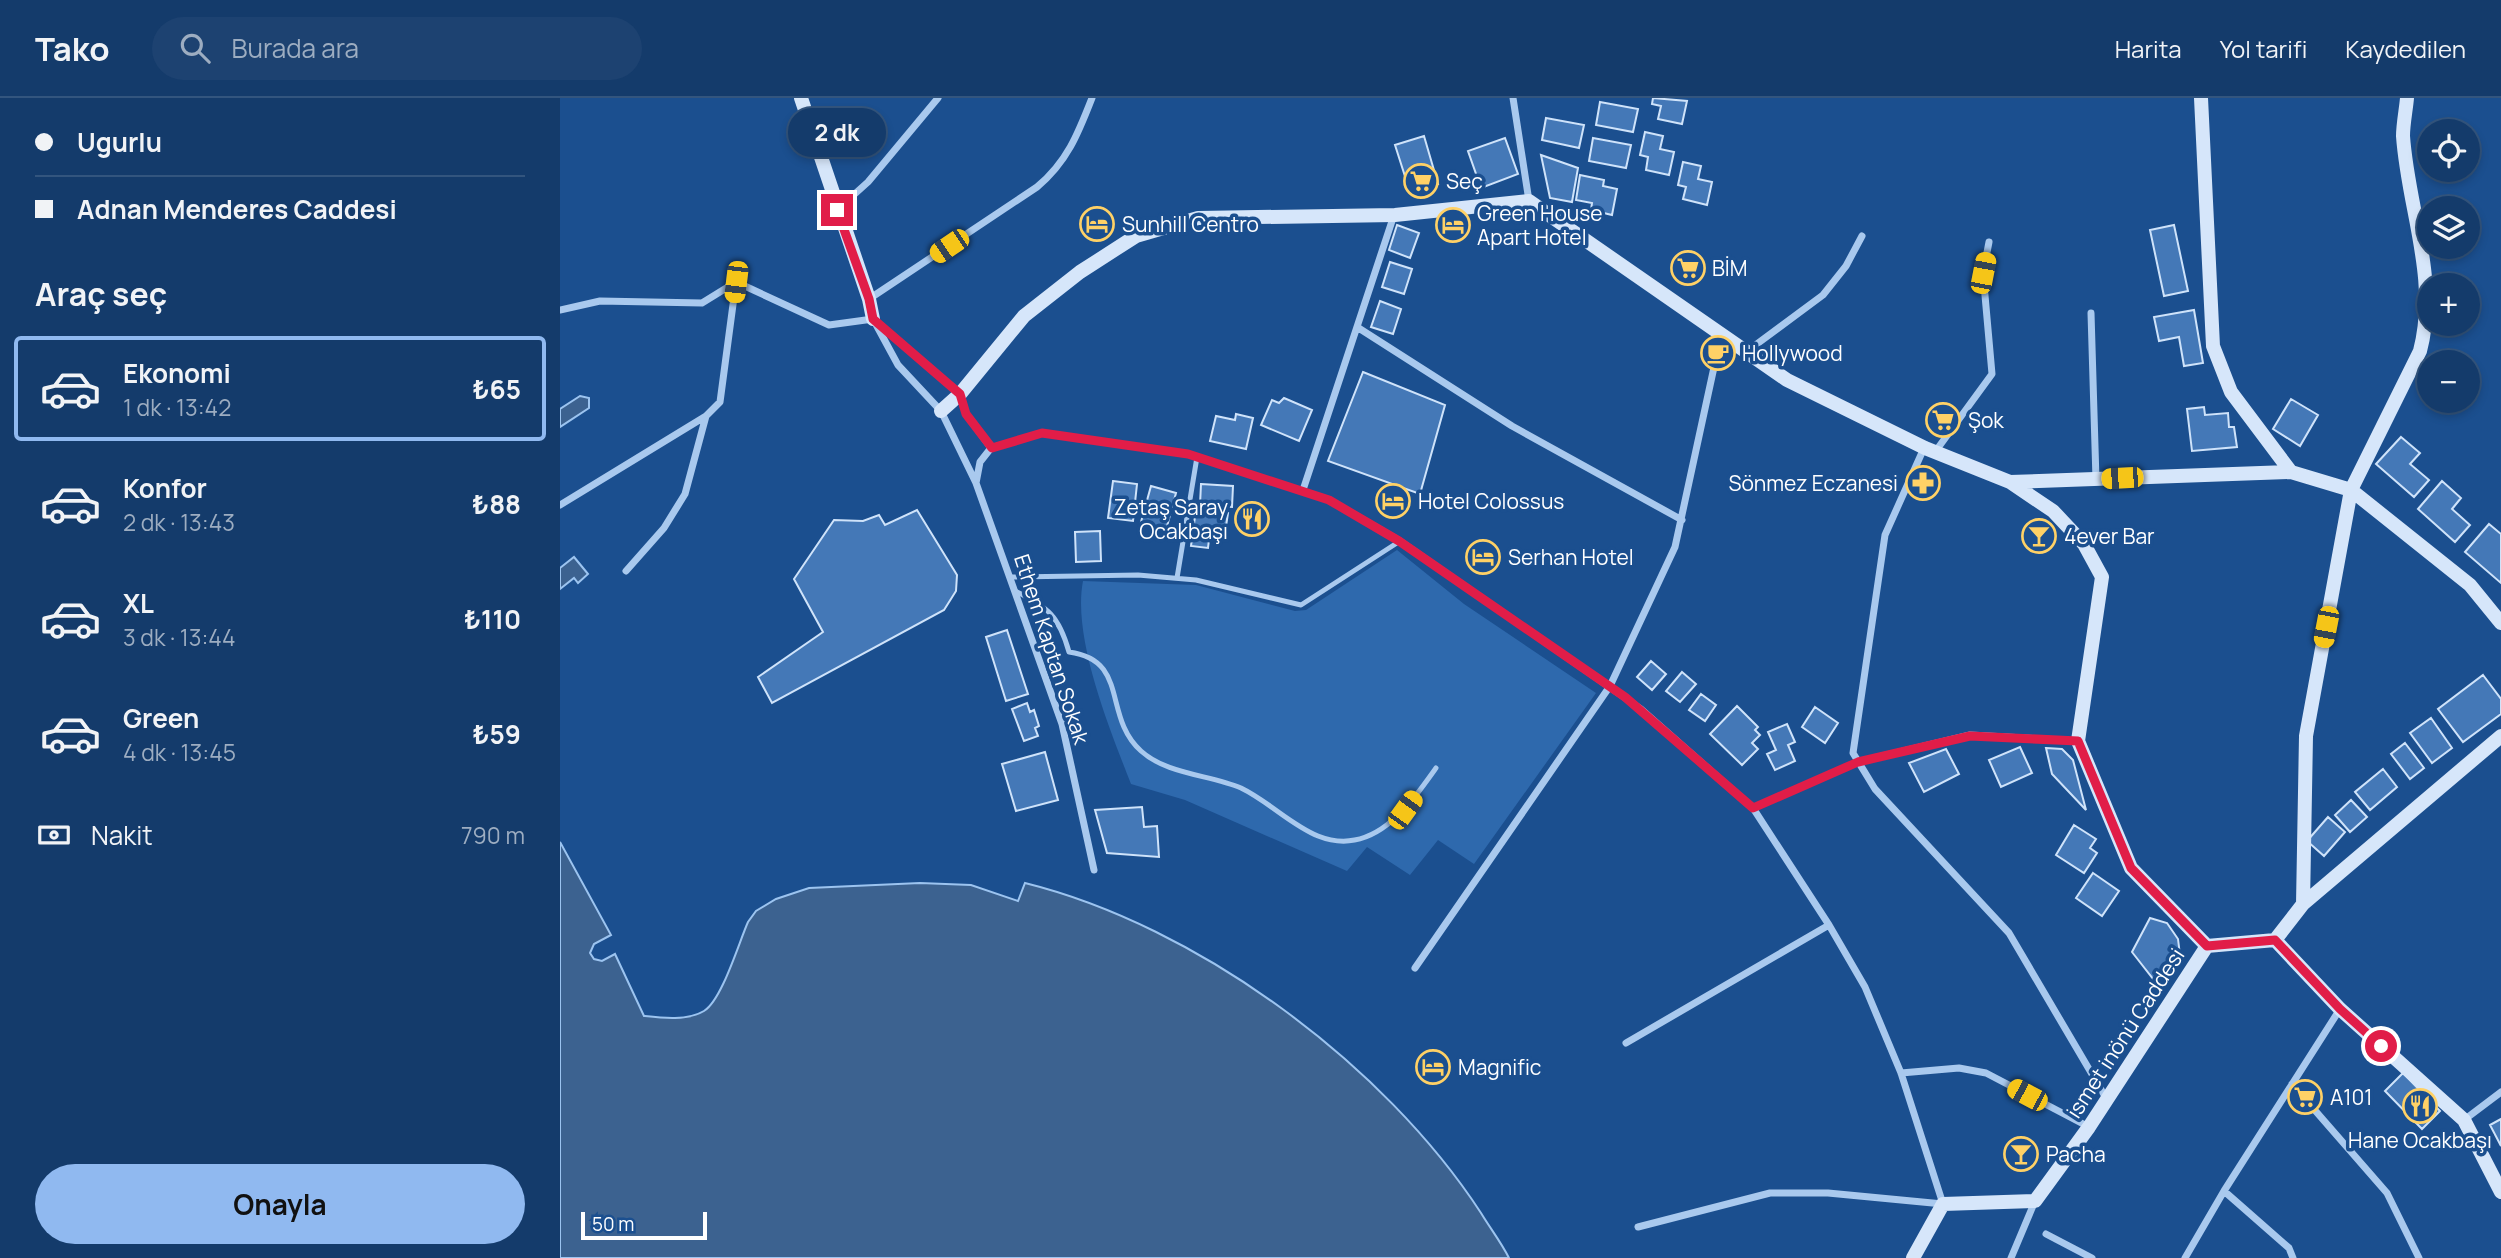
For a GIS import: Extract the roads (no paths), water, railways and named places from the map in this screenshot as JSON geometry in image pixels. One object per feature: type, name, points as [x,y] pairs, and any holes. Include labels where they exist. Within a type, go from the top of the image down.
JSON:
[{"type":"street","points":[[801,98],[869,299],[873,319],[960,394],[966,414],[992,448]]},
{"type":"street","points":[[837,210],[868,182],[938,98]]},
{"type":"street","points":[[869,299],[1037,187],[1056,171],[1070,153],[1092,98]]},
{"type":"street","points":[[1513,98],[1529,201]]},
{"type":"street","points":[[2201,98],[2213,346],[2231,392],[2291,472]]},
{"type":"street","points":[[2303,904],[2306,736],[2351,490],[2420,351],[2427,326],[2428,293],[2403,135],[2407,98]]},
{"type":"street","points":[[941,411],[960,394],[1024,316],[1080,272],[1136,236],[1198,218],[1395,215],[1529,201],[1787,380],[1930,450],[2010,482],[2060,519],[2084,544],[2102,578],[2078,741],[2131,868],[2207,946]]},
{"type":"street","points":[[1303,490],[1395,215]]},
{"type":"street","points":[[1745,352],[1823,295],[1846,266],[1862,236]]},
{"type":"street","points":[[1989,242],[1983,273],[1992,374],[1930,450],[1885,535],[1853,753],[1875,789],[2009,933],[2106,1098]]},
{"type":"street","points":[[736,282],[829,325],[873,319]]},
{"type":"street","points":[[560,310],[600,301],[702,303],[736,282]]},
{"type":"street","points":[[560,505],[706,416],[720,402],[736,282]]},
{"type":"street","points":[[2091,313],[2096,480]]},
{"type":"street","name":"Ethem Kaptan Sokak","points":[[873,319],[898,365],[941,411],[976,483],[1062,724],[1094,870]]},
{"type":"street","points":[[1357,327],[1512,426],[1682,520]]},
{"type":"street","points":[[1415,968],[1609,686],[1675,547],[1720,335]]},
{"type":"street","points":[[626,571],[664,528],[685,494],[706,416]]},
{"type":"street","points":[[976,483],[980,462],[992,448],[1042,433],[1197,457],[1303,490],[1329,500],[1399,541],[1641,709],[1753,808],[1829,925],[1865,987],[1900,1073],[1943,1204],[1913,1258]]},
{"type":"street","points":[[2010,482],[2291,472],[2351,490],[2470,585],[2501,624]]},
{"type":"street","points":[[1753,808],[1858,762],[1970,736],[2078,741]]},
{"type":"street","points":[[2501,736],[2303,904],[2275,940],[2340,1009],[2464,1120],[2501,1192]]},
{"type":"street","points":[[1626,1044],[1829,925]]},
{"type":"street","name":"ismet inönü Caddesi","points":[[2035,1201],[2089,1127],[2207,946],[2275,940]]},
{"type":"street","points":[[2185,1258],[2224,1191],[2340,1009]]},
{"type":"street","points":[[1900,1073],[1959,1068],[1986,1073],[2089,1127]]},
{"type":"street","points":[[2292,1084],[2387,1193],[2419,1258]]},
{"type":"street","points":[[2464,1120],[2501,1092]]},
{"type":"street","points":[[2224,1191],[2289,1248],[2293,1258]]},
{"type":"street","points":[[1638,1227],[1770,1193],[1828,1193],[1943,1204],[2035,1201],[2011,1258]]},
{"type":"street","points":[[2046,1234],[2092,1258]]},
{"type":"lane","points":[[1177,578],[1197,457]]},
{"type":"lane","points":[[1011,578],[1138,575],[1177,578],[1301,605],[1399,541]]},
{"type":"lane","points":[[1015,591],[1041,604],[1056,618],[1069,652],[1089,654],[1102,663],[1125,733],[1143,753],[1171,766],[1242,789],[1317,836],[1336,841],[1363,839],[1385,828],[1405,810],[1436,768]]},
{"type":"place","name":"Seç","points":[[1421,181]]},
{"type":"place","name":"Sunhill Centro","points":[[1097,224]]},
{"type":"place","name":"Green House Apart Hotel","points":[[1453,225]]},
{"type":"place","name":"BİM","points":[[1688,268]]},
{"type":"place","name":"Hollywood","points":[[1718,353]]},
{"type":"place","name":"Şok","points":[[1943,420]]},
{"type":"place","name":"Sönmez Eczanesi","points":[[1923,483]]},
{"type":"place","name":"Hotel Colossus","points":[[1393,501]]},
{"type":"place","name":"Zetaş Saray Ocakbaşı","points":[[1252,519]]},
{"type":"place","name":"4ever Bar","points":[[2039,536]]},
{"type":"place","name":"Serhan Hotel","points":[[1483,557]]},
{"type":"place","name":"Magnific","points":[[1433,1067]]},
{"type":"place","name":"A101","points":[[2305,1097]]},
{"type":"place","name":"Hane Ocakbaşı","points":[[2420,1106]]},
{"type":"place","name":"Pacha","points":[[2021,1154]]}]
